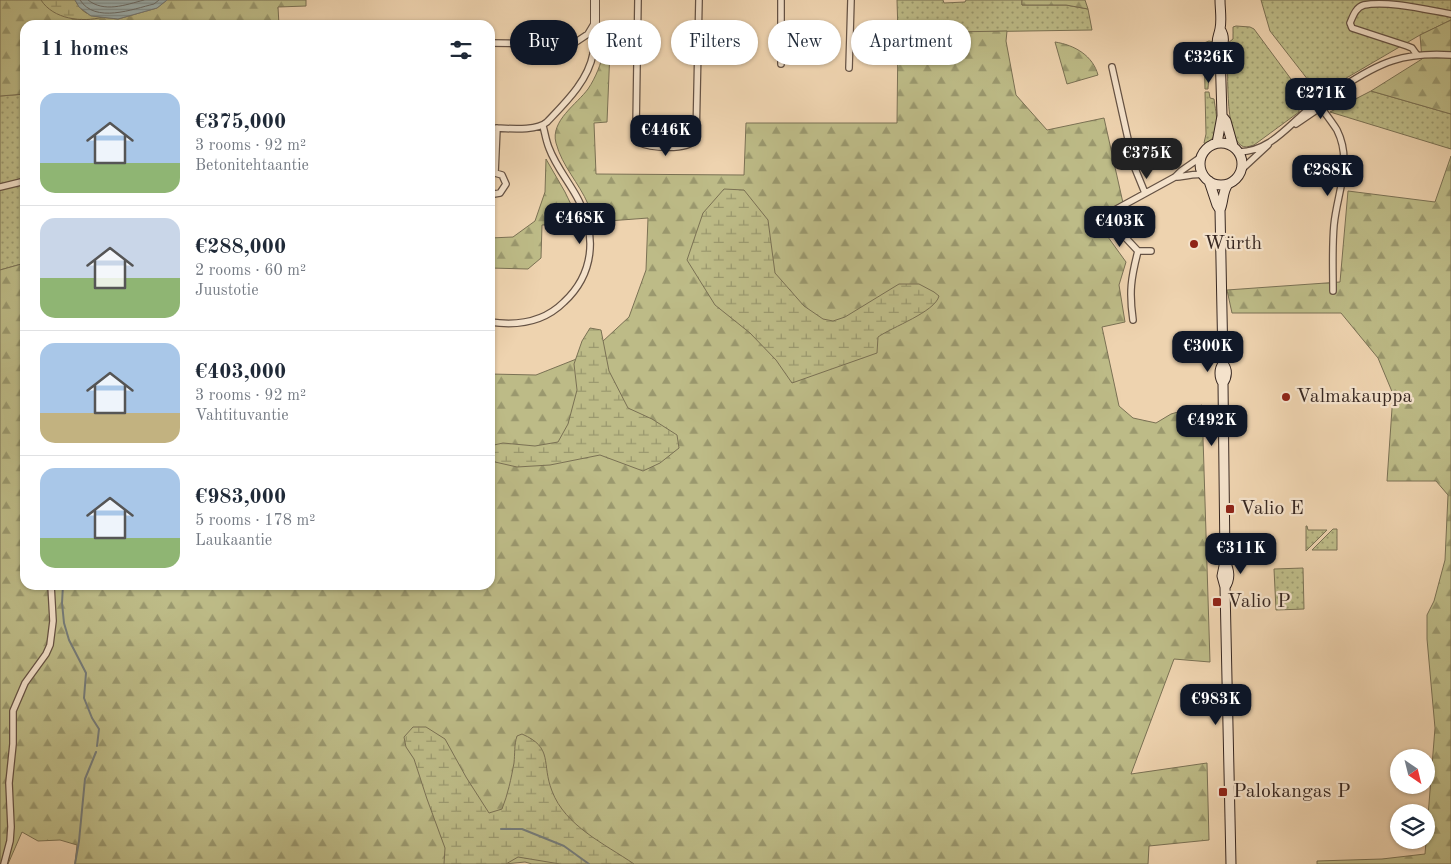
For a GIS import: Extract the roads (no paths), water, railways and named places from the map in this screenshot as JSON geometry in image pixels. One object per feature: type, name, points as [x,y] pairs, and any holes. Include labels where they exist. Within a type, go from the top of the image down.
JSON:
[{"type":"main road","points":[[1217,143],[1222,116],[1220,51],[1217,45],[1217,34],[1220,29],[1220,0]]},
{"type":"main road","points":[[1222,116],[1226,121],[1241,158],[1242,170],[1224,189],[1223,203],[1220,210],[1223,364],[1220,368],[1220,379],[1223,383],[1225,561],[1222,576],[1225,587],[1231,864]]},
{"type":"main road","points":[[1220,210],[1200,166],[1201,157],[1207,148],[1217,143],[1228,144],[1236,149]]},
{"type":"main road","points":[[1206,178],[1221,185],[1228,184]]},
{"type":"street","points":[[594,20],[595,0]]},
{"type":"street","points":[[638,0],[636,128],[638,142],[645,146],[679,147],[693,143],[696,139],[699,0]]},
{"type":"street","points":[[781,0],[781,20]]},
{"type":"street","points":[[849,68],[851,0]]},
{"type":"street","points":[[1417,55],[1412,48],[1352,28],[1350,23],[1354,12],[1363,5],[1394,4],[1451,14]]},
{"type":"street","points":[[495,43],[573,44],[588,34]]},
{"type":"street","points":[[1287,130],[1304,114],[1362,73],[1386,62],[1417,55],[1451,55]]},
{"type":"street","points":[[495,128],[535,128],[543,126],[578,86],[590,65]]},
{"type":"street","points":[[1112,67],[1134,166],[1145,193]]},
{"type":"street","points":[[1242,170],[1269,144],[1339,90]]},
{"type":"street","points":[[1320,106],[1336,130],[1344,158],[1344,172],[1334,226],[1333,291]]},
{"type":"street","points":[[495,322],[517,324],[548,315],[575,291],[588,265],[590,240],[586,217],[579,200],[556,163],[549,148],[543,126]]},
{"type":"street","points":[[1236,149],[1250,151],[1269,144]]},
{"type":"street","points":[[1102,217],[1175,177],[1201,157]]},
{"type":"street","points":[[495,174],[502,175],[506,184],[500,193],[495,194]]},
{"type":"street","points":[[1175,177],[1192,174],[1206,178]]},
{"type":"street","points":[[0,188],[20,182]]},
{"type":"street","points":[[1112,212],[1123,235],[1138,251],[1151,251]]},
{"type":"street","points":[[1134,320],[1130,288],[1138,251]]},
{"type":"street","points":[[4,864],[10,841],[11,827],[9,783],[14,744],[13,711],[25,683],[46,654],[50,645],[53,621],[51,590]]},
{"type":"water","points":[[75,0],[167,0],[157,8],[118,19],[91,16],[79,7]]},
{"type":"waterway","points":[[63,590],[64,623],[69,640],[86,673],[84,698],[92,718],[99,729],[97,746]]},
{"type":"waterway","points":[[75,864],[85,779],[96,752]]},
{"type":"waterway","points":[[501,829],[522,829],[564,846],[589,864]]},
{"type":"place","name":"Würth","points":[[1194,244]]},
{"type":"place","name":"Valmakauppa","points":[[1286,397]]},
{"type":"place","name":"Valio E","points":[[1230,509]]},
{"type":"place","name":"Valio P","points":[[1217,602]]},
{"type":"place","name":"Palokangas P","points":[[1223,792]]}]
